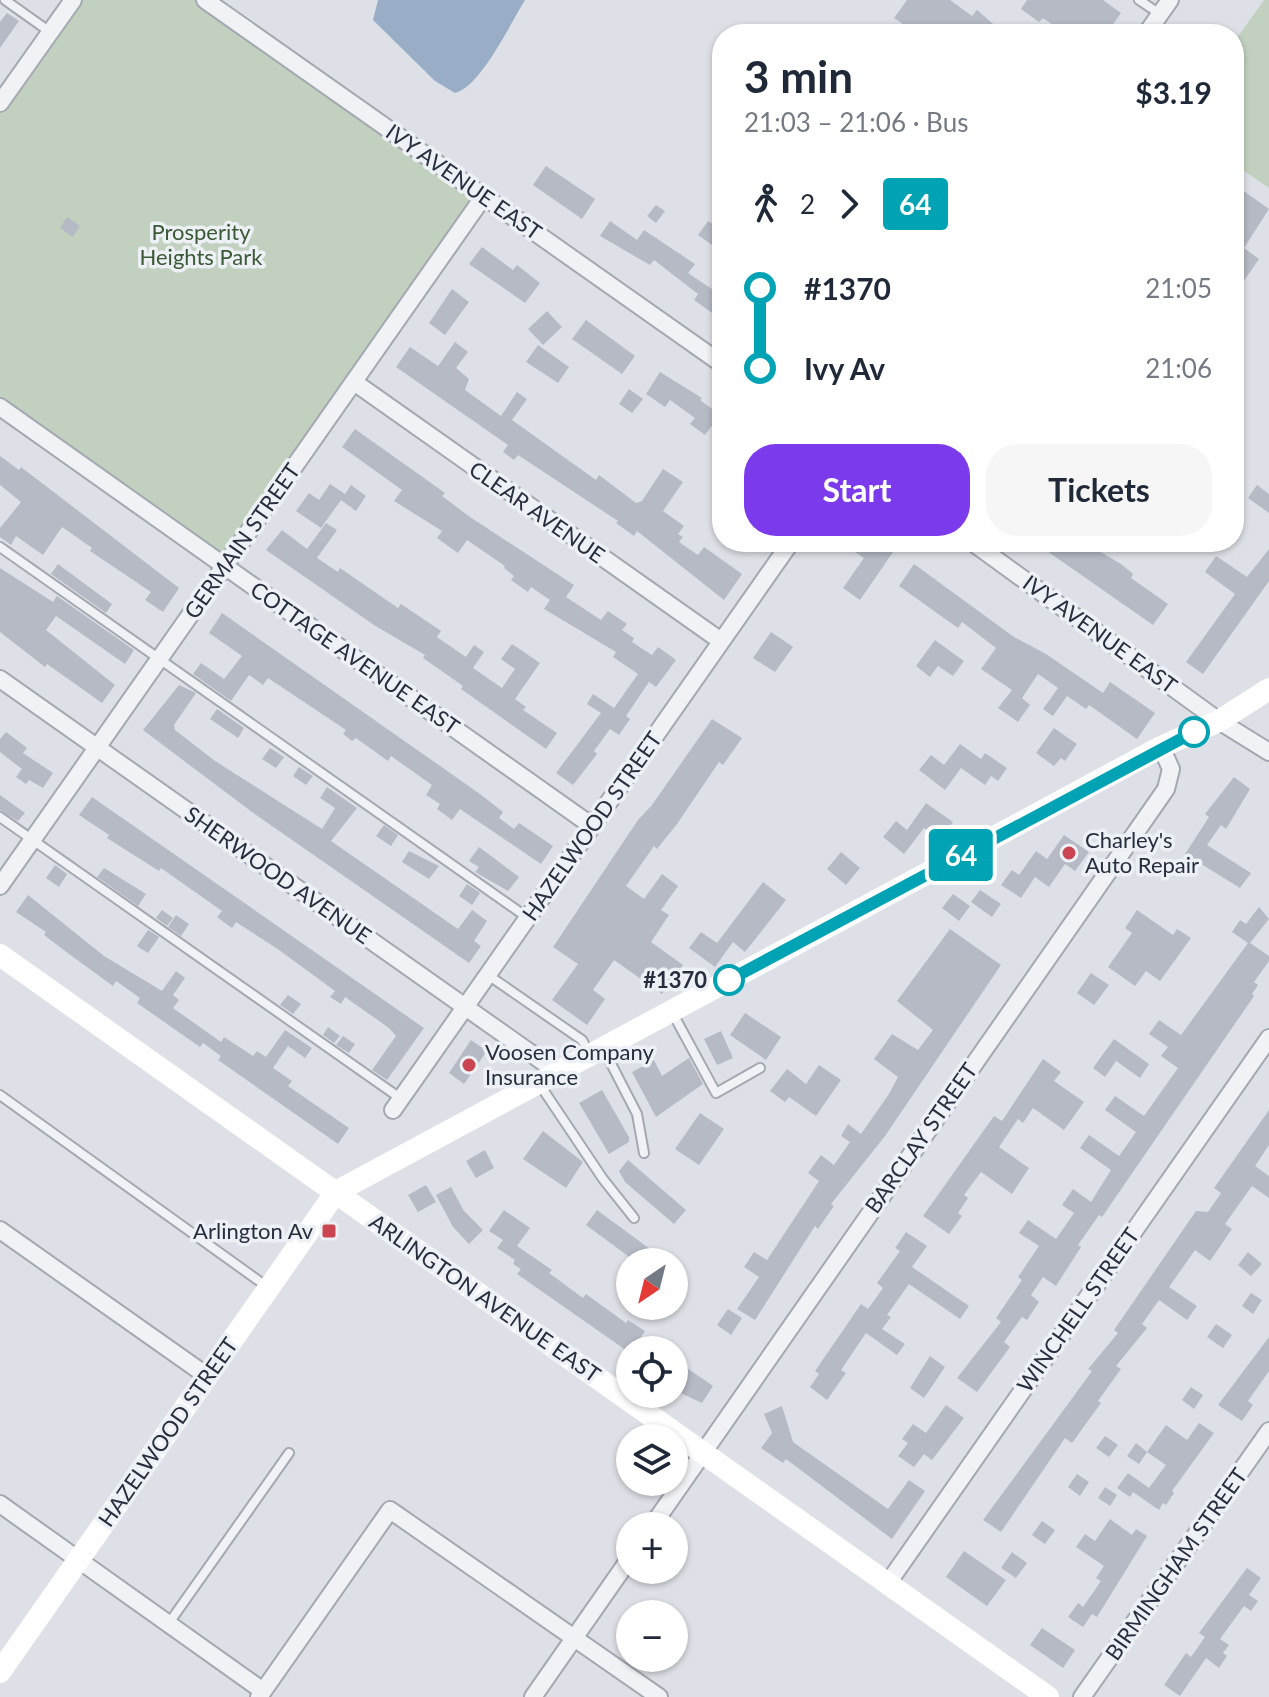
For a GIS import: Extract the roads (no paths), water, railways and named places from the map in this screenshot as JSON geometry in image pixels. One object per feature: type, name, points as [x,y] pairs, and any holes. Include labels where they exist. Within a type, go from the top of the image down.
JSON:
[{"type":"street","points":[[0,103],[73,0]]},
{"type":"street","name":"IVY AVENUE EAST","points":[[205,0],[712,357]]},
{"type":"street","points":[[1153,24],[1170,0]]},
{"type":"street","name":"GERMAIN STREET","points":[[0,886],[484,196]]},
{"type":"street","name":"CLEAR AVENUE","points":[[354,382],[721,641]]},
{"type":"street","name":"COTTAGE AVENUE EAST","points":[[0,407],[592,826]]},
{"type":"street","name":"HAZELWOOD STREET","points":[[397,1104],[784,552]]},
{"type":"street","name":"IVY AVENUE EAST","points":[[986,552],[1219,721],[1269,752]]},
{"type":"street","name":"SHERWOOD AVENUE","points":[[0,679],[465,1007],[547,1076]]},
{"type":"street","points":[[336,1192],[1161,747],[1219,721],[1269,689]]},
{"type":"street","name":"BARCLAY STREET","points":[[662,1512],[1166,789],[1171,769],[1161,747]]},
{"type":"street","name":"ARLINGTON AVENUE EAST","points":[[0,955],[1048,1697]]},
{"type":"street","name":"WINCHELL STREET","points":[[888,1583],[1269,1038]]},
{"type":"street","name":"HAZELWOOD STREET","points":[[4,1657],[78,1560],[336,1192]]},
{"type":"street","points":[[0,1230],[207,1376]]},
{"type":"street","name":"BIRMINGHAM STREET","points":[[1082,1697],[1269,1431]]},
{"type":"street","points":[[0,1504],[261,1694],[390,1510],[659,1697]]},
{"type":"street","points":[[533,1697],[616,1578]]},
{"type":"lane","points":[[5,0],[50,32]]},
{"type":"lane","points":[[1139,0],[1160,14]]},
{"type":"lane","points":[[0,547],[528,918]]},
{"type":"lane","points":[[0,817],[397,1104]]},
{"type":"lane","points":[[488,975],[596,1050],[637,1114],[644,1153]]},
{"type":"lane","points":[[672,1011],[716,1093],[760,1068]]},
{"type":"lane","points":[[547,1076],[603,1179],[634,1218]]},
{"type":"lane","points":[[0,1095],[269,1288]]},
{"type":"lane","points":[[168,1624],[289,1453]]},
{"type":"water","points":[[378,0],[525,0],[485,67],[465,88],[455,93],[435,81],[373,20]]},
{"type":"place","name":"Charley's Auto Repair","points":[[1069,853]]},
{"type":"place","name":"#1370","points":[[729,980]]},
{"type":"place","name":"Voosen Company Insurance","points":[[469,1065]]},
{"type":"place","name":"Arlington Av","points":[[329,1231]]},
{"type":"park label","name":"Prosperity Heights Park","points":[[201,244]]}]
